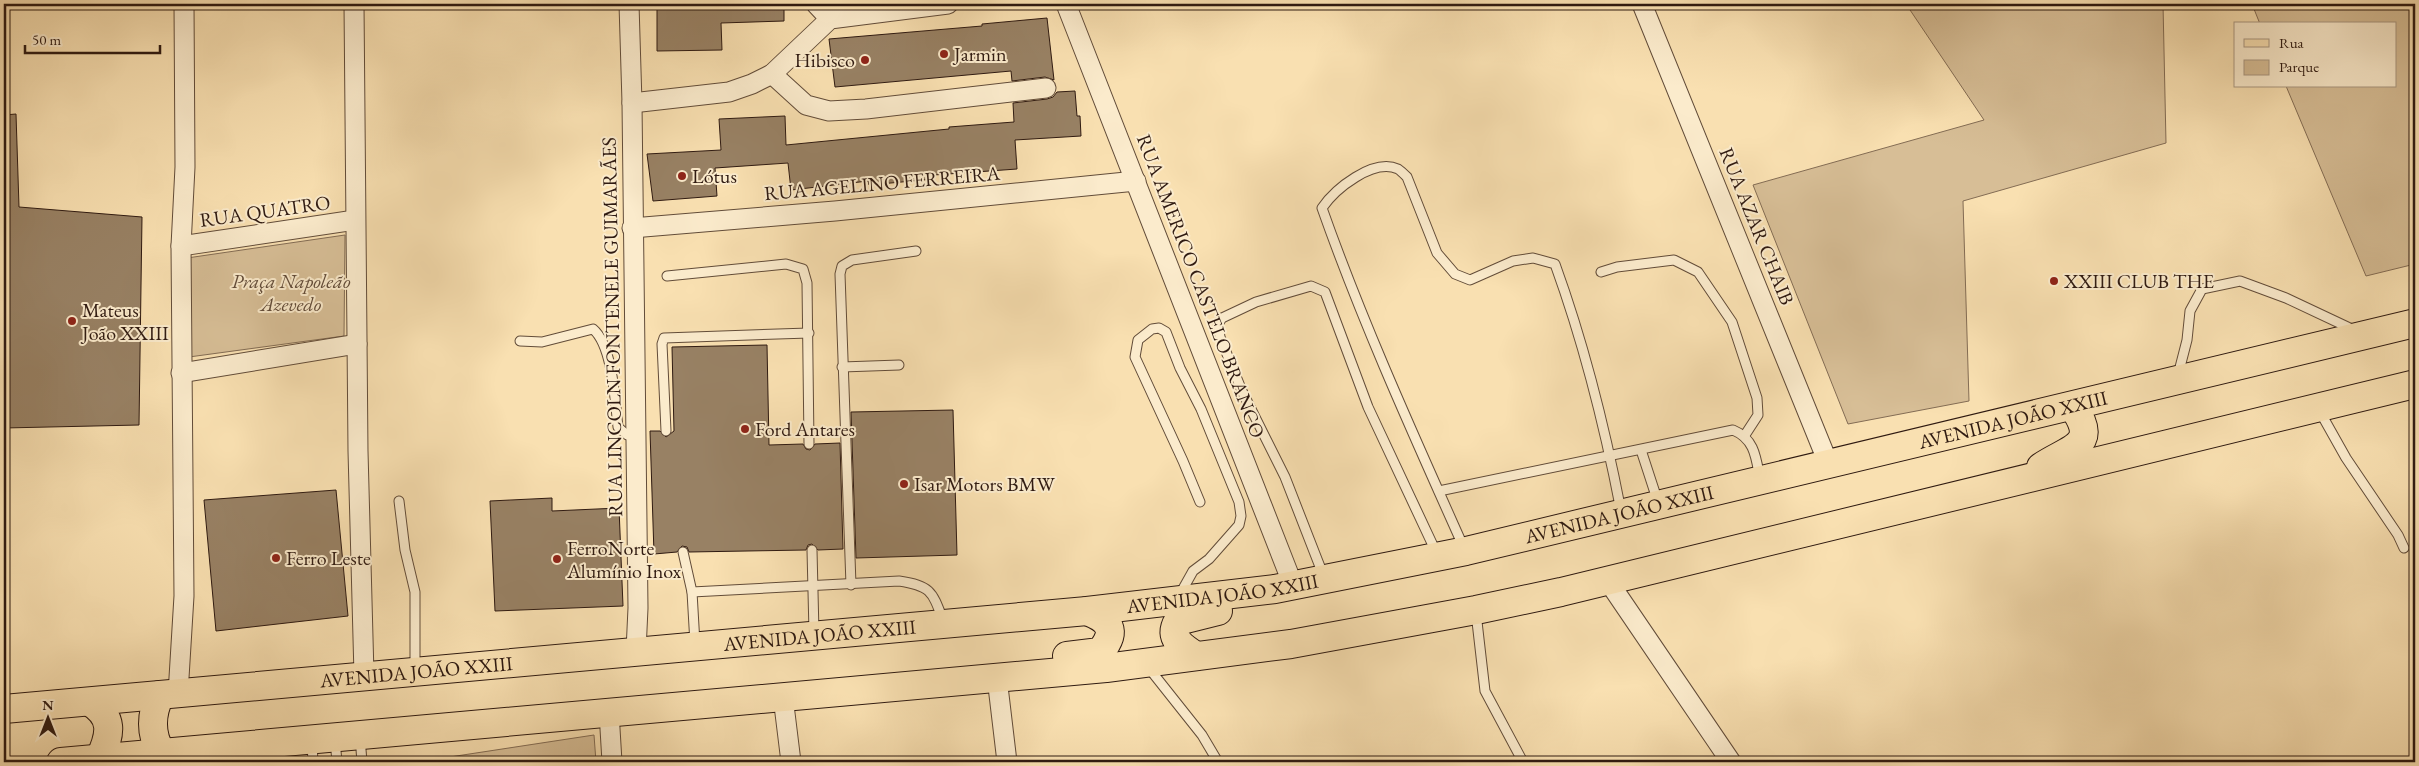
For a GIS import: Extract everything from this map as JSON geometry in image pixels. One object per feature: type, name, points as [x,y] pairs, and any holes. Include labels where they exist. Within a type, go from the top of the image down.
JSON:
[{"type":"main road","name":"AVENIDA JOÃO XXIII","points":[[4,709],[1087,611],[1284,587],[1466,551],[2415,323]]},
{"type":"main road","points":[[61,762],[100,758],[162,757],[331,747],[609,712],[997,678],[1145,663],[1291,644],[1476,610],[1608,581],[2415,384]]},
{"type":"main road","points":[[2025,478],[2081,441],[2085,426],[2074,406]]},
{"type":"main road","points":[[1196,656],[1181,646],[1175,638],[1174,629],[1178,621],[1216,611],[1284,587]]},
{"type":"main road","points":[[997,678],[1033,662],[1054,657],[1100,652],[1108,644],[1109,625],[1100,616],[1087,611]]},
{"type":"main road","points":[[162,757],[154,736],[153,712],[169,695]]},
{"type":"main road","points":[[90,702],[104,713],[109,729],[100,758]]},
{"type":"street","points":[[169,695],[184,596],[181,246],[185,167],[184,4]]},
{"type":"street","points":[[354,4],[355,220],[364,675]]},
{"type":"street","name":"RUA LINCOLN FONTENELE GUIMARÃES","points":[[629,4],[632,103],[638,608],[636,651]]},
{"type":"street","points":[[816,4],[830,19]]},
{"type":"street","points":[[632,103],[729,92],[772,74],[830,19],[909,6],[948,4]]},
{"type":"street","name":"RUA AMERICO CASTELO BRANCO","points":[[1066,4],[1136,181],[1284,587]]},
{"type":"street","name":"RUA AZAR CHAIB","points":[[1642,4],[1829,465]]},
{"type":"street","points":[[772,74],[806,105],[829,111],[866,109],[1046,88]]},
{"type":"street","name":"RUA AGELINO FERREIRA","points":[[632,228],[835,211],[1136,181]]},
{"type":"street","name":"RUA QUATRO","points":[[181,246],[355,220]]},
{"type":"street","points":[[181,373],[357,344]]},
{"type":"street","points":[[1608,581],[1731,762]]},
{"type":"street","points":[[997,678],[1007,762]]},
{"type":"street","points":[[783,697],[791,762]]},
{"type":"street","points":[[609,712],[612,762]]},
{"type":"lane","points":[[1466,551],[1404,413],[1340,259],[1322,208],[1331,194],[1356,176],[1381,168],[1398,169],[1407,177],[1437,253],[1455,274],[1470,280],[1513,261],[1533,258],[1556,264],[1573,314],[1610,455],[1622,514]]},
{"type":"lane","points":[[851,585],[840,274],[842,266],[852,260],[916,251]]},
{"type":"lane","points":[[1601,272],[1617,267],[1674,260],[1698,272],[1732,322],[1757,398],[1758,415],[1745,435]]},
{"type":"lane","points":[[667,276],[778,265],[794,265],[804,268],[807,282],[809,444]]},
{"type":"lane","points":[[2176,381],[2187,340],[2190,311],[2202,289],[2240,281],[2286,298],[2366,335]]},
{"type":"lane","points":[[1325,578],[1285,478],[1242,391],[1220,337],[1218,324],[1222,318],[1256,302],[1311,286],[1325,292],[1368,407],[1438,556]]},
{"type":"lane","points":[[1177,601],[1193,571],[1209,559],[1239,526],[1241,516],[1239,502],[1215,443],[1201,409],[1180,368],[1166,332],[1160,328],[1152,329],[1138,340],[1135,357],[1200,502]]},
{"type":"lane","points":[[520,341],[542,342],[593,329],[600,335],[607,355],[618,427],[626,434],[635,434]]},
{"type":"lane","points":[[666,431],[662,344],[664,338],[808,333]]},
{"type":"lane","points":[[842,367],[899,365]]},
{"type":"lane","points":[[2318,407],[2346,458],[2398,535],[2404,548]]},
{"type":"lane","points":[[1439,491],[1733,430],[1745,435],[1754,453],[1760,481]]},
{"type":"lane","points":[[1641,450],[1659,505]]},
{"type":"lane","points":[[399,501],[405,550],[415,592],[415,671]]},
{"type":"lane","points":[[812,550],[814,636]]},
{"type":"lane","points":[[683,552],[692,592],[696,647]]},
{"type":"lane","points":[[692,592],[899,581],[926,588],[935,598],[944,623]]},
{"type":"lane","points":[[1476,610],[1485,691],[1523,762]]},
{"type":"lane","points":[[1145,663],[1202,735],[1218,762]]},
{"type":"lane","points":[[331,747],[362,762]]},
{"type":"green space","points":[[1906,4],[2163,4],[2166,143],[1963,201],[1969,401],[1848,424],[1753,185],[1984,120]]},
{"type":"green space","points":[[2252,4],[2415,4],[2415,264],[2366,276],[2287,88],[2396,88],[2396,22],[2259,22]]},
{"type":"green space","name":"Praça Napoleão Azevedo","points":[[345,235],[344,336],[189,357],[187,258]]},
{"type":"green space","points":[[594,735],[596,762],[417,762]]},
{"type":"building","points":[[657,4],[784,5],[784,21],[721,23],[722,50],[657,51]]},
{"type":"building","points":[[1047,18],[1054,80],[1045,77],[1012,81],[1011,71],[835,87],[829,39],[982,26],[982,24]]},
{"type":"building","points":[[1075,91],[1077,116],[1080,116],[1081,136],[1015,140],[1017,169],[934,175],[934,179],[869,185],[868,181],[791,190],[788,163],[715,168],[717,196],[653,201],[647,154],[721,150],[719,119],[785,116],[786,145],[949,129],[949,127],[1014,122],[1013,103],[1047,99],[1053,97],[1057,92]]},
{"type":"building","name":"Mateus João XXIII","points":[[16,114],[19,207],[142,217],[139,425],[4,428],[4,115]]},
{"type":"building","points":[[767,345],[769,445],[803,444],[806,449],[810,450],[815,444],[840,443],[843,549],[818,550],[812,544],[808,545],[806,550],[689,552],[687,547],[682,546],[677,552],[654,554],[650,431],[660,431],[666,437],[674,431],[672,347]]},
{"type":"building","name":"Isar Motors BMW","points":[[953,410],[957,555],[856,558],[851,412]]},
{"type":"building","name":"Ferro Leste","points":[[336,490],[348,616],[216,631],[204,500]]},
{"type":"building","name":"FerroNorte Alumínio Inox","points":[[552,498],[552,511],[619,508],[623,606],[495,611],[490,501]]},
{"type":"place","name":"Jarmin","points":[[944,54]]},
{"type":"place","name":"Hibisco","points":[[865,60]]},
{"type":"place","name":"Lótus","points":[[682,176]]},
{"type":"place","name":"XXIII CLUB THE","points":[[2054,281]]},
{"type":"place","name":"Mateus João XXIII","points":[[72,321]]},
{"type":"place","name":"Ford Antares","points":[[745,429]]},
{"type":"place","name":"Isar Motors BMW","points":[[904,484]]},
{"type":"place","name":"Ferro Leste","points":[[276,558]]},
{"type":"place","name":"FerroNorte Alumínio Inox","points":[[557,559]]}]
